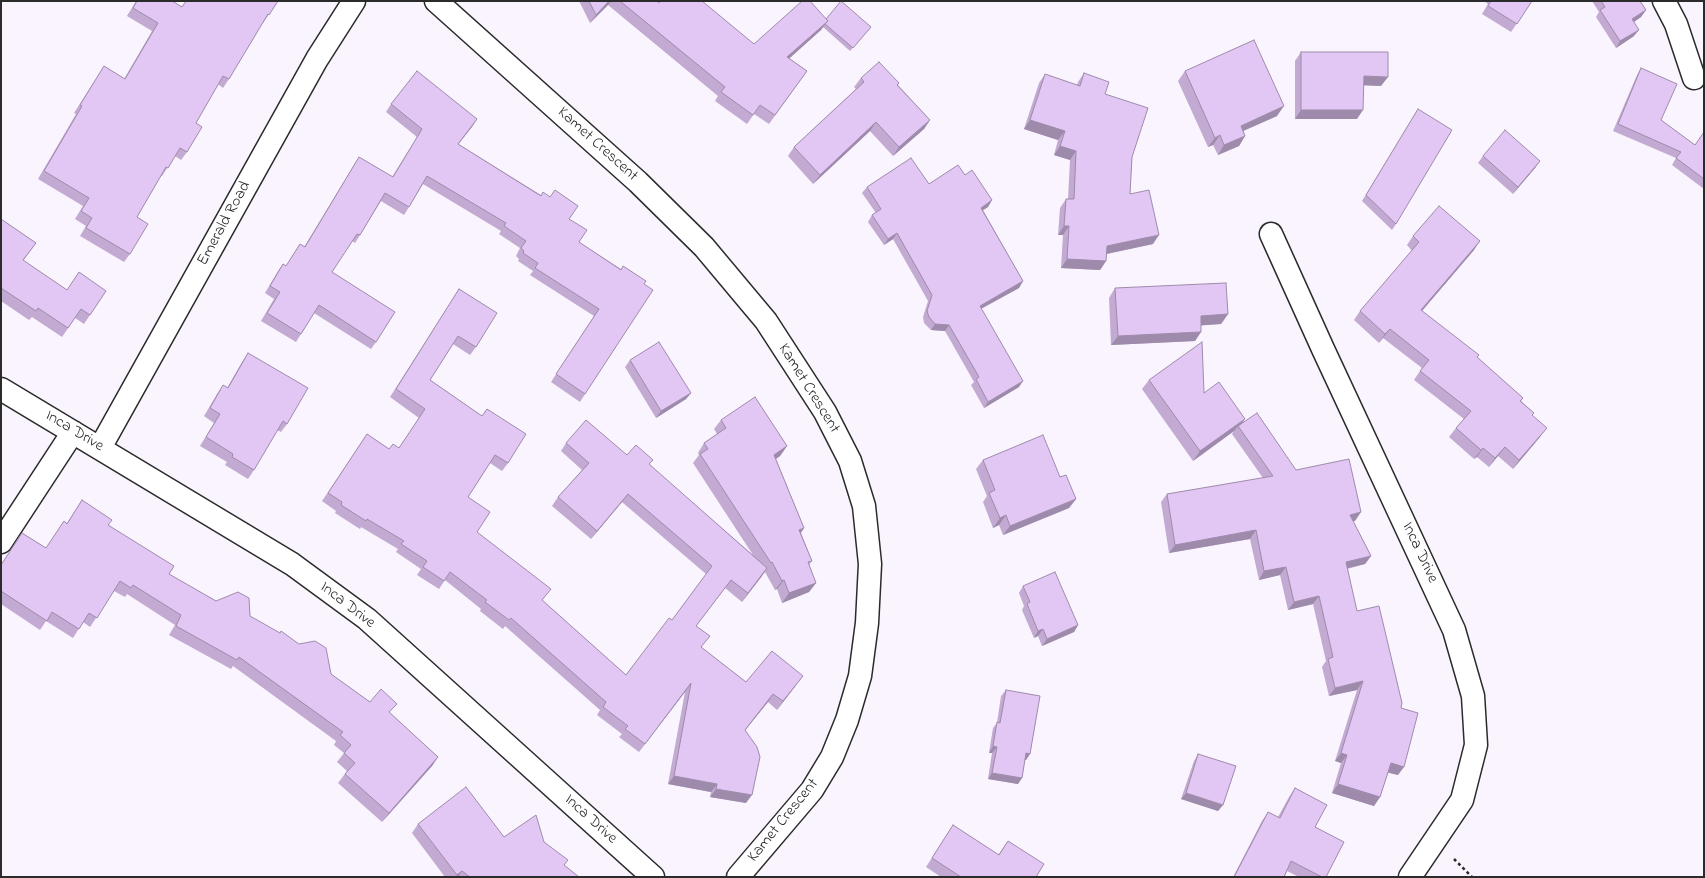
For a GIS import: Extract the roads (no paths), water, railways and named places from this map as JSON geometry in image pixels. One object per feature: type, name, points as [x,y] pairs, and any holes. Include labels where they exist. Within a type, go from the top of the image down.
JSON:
[{"type":"street","name":"Emerald Road","points":[[100,448],[317,59],[354,1]]},
{"type":"street","name":"Kamet Crescent","points":[[436,1],[638,182],[704,247],[766,321],[825,412],[850,461],[864,506],[870,564],[867,623],[860,676],[847,720],[835,750],[812,790],[738,877]]},
{"type":"street","points":[[1664,1],[1676,24],[1694,78]]},
{"type":"street","name":"Inca Drive","points":[[1272,234],[1322,349],[1454,630],[1473,696],[1476,745],[1462,800],[1410,877]]},
{"type":"street","name":"Inca Drive","points":[[1,389],[292,564],[367,620],[654,877]]},
{"type":"street","points":[[1,542],[73,432]]}]
